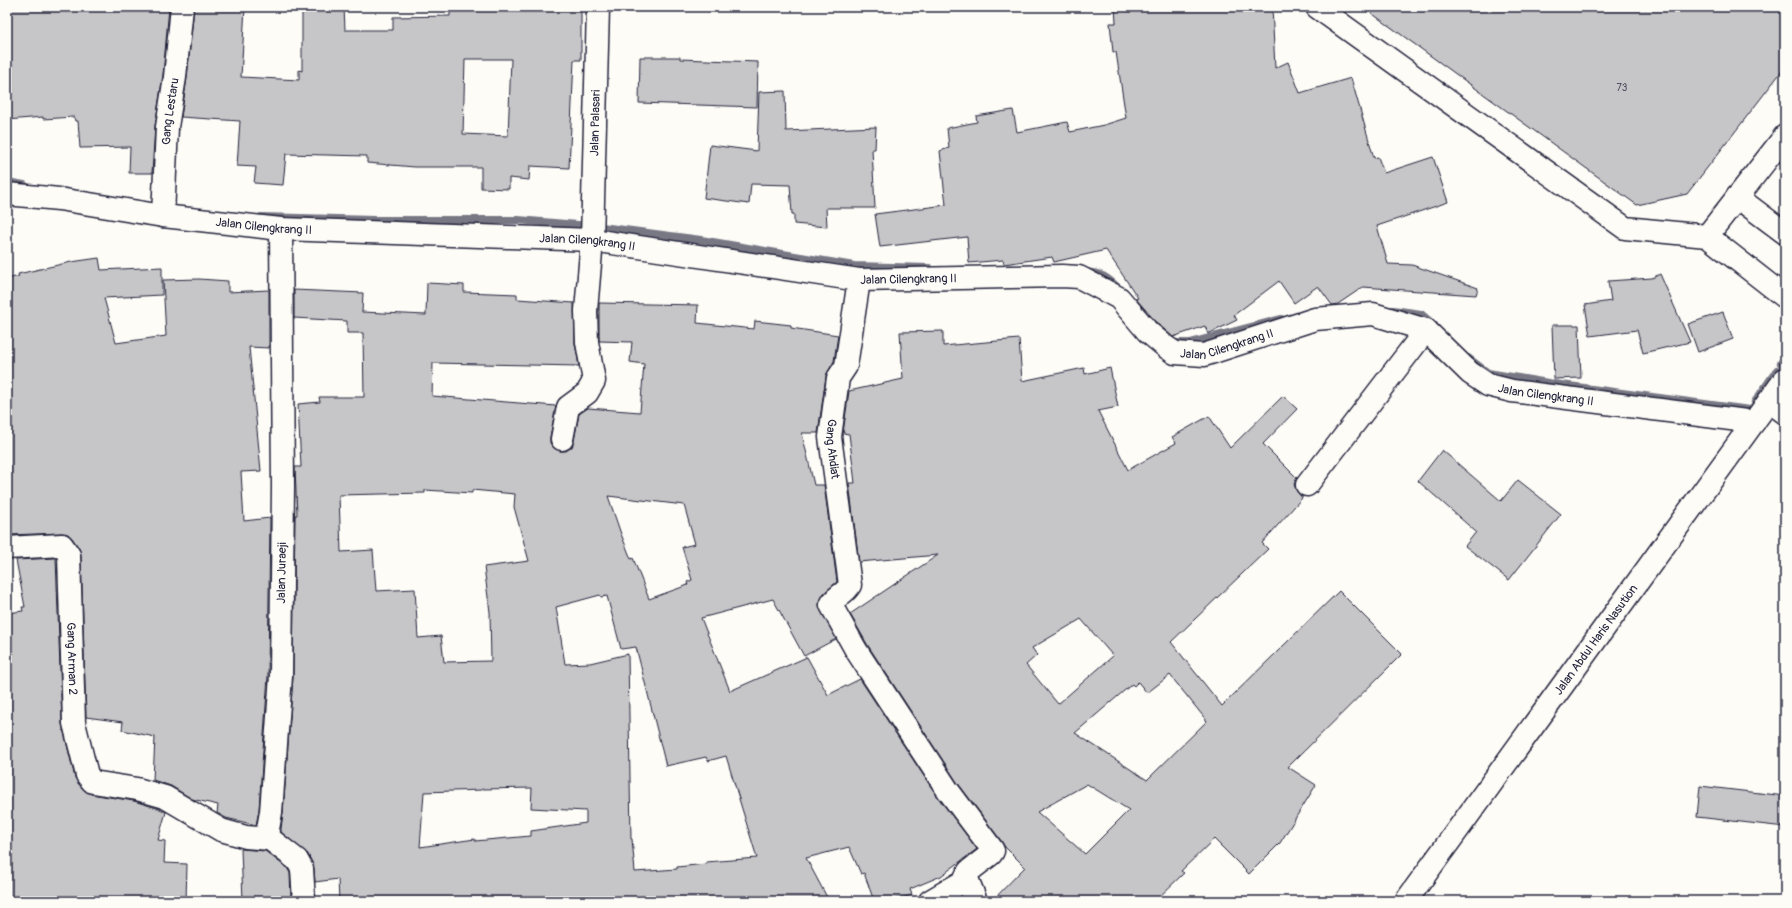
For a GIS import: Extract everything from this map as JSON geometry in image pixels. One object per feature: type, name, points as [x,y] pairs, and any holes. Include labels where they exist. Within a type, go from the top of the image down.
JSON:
[{"type":"main road","name":"Gang Lestaru","points":[[163,216],[167,127],[175,77],[182,7]]},
{"type":"main road","name":"Jalan Palasari","points":[[562,439],[568,407],[587,393],[594,381],[587,342],[586,311],[592,240],[598,7]]},
{"type":"main road","points":[[1318,7],[1625,228],[1707,236],[1785,297]]},
{"type":"main road","points":[[1707,236],[1785,136]]},
{"type":"main road","name":"Jalan Cilengkrang II","points":[[7,194],[59,199],[163,216],[281,230],[592,240],[859,280],[1062,276],[1079,277],[1119,298],[1148,332],[1175,353],[1204,355],[1315,319],[1373,314],[1426,330],[1470,373],[1488,385],[1512,391],[1754,422]]},
{"type":"main road","points":[[1737,198],[1785,233]]},
{"type":"main road","name":"Jalan Juraeji","points":[[270,839],[268,829],[271,812],[281,676],[283,478],[281,230]]},
{"type":"main road","name":"Gang Ahdiat","points":[[859,280],[846,366],[838,378],[830,437],[850,585],[847,592],[834,600],[831,605],[834,613],[947,789],[992,848],[992,854],[969,871],[966,876],[966,880]]},
{"type":"main road","points":[[1307,485],[1426,330]]},
{"type":"main road","name":"Jalan Abdul Haris Nasution","points":[[1406,901],[1754,422],[1777,407],[1785,379]]},
{"type":"main road","name":"Gang Arman 2","points":[[7,548],[62,545],[69,555],[74,723],[87,775],[93,782],[137,789],[165,797],[221,830],[246,837],[270,839]]},
{"type":"main road","points":[[270,839],[297,860],[302,869],[304,901]]},
{"type":"main road","points":[[930,901],[966,880],[976,901]]},
{"type":"building","points":[[7,7],[169,7],[163,75],[155,126],[152,173],[129,173],[130,147],[80,148],[78,121],[75,121],[74,117],[43,119],[43,117],[7,120]]},
{"type":"building","points":[[194,7],[245,7],[241,77],[299,80],[299,70],[302,71],[302,7],[344,7],[345,30],[393,30],[393,17],[450,16],[450,7],[581,7],[581,60],[574,60],[569,168],[530,166],[529,180],[509,178],[509,189],[481,188],[481,167],[415,167],[367,163],[367,156],[286,154],[283,185],[254,183],[256,167],[237,166],[240,121],[181,117],[187,78]],"holes":[[[465,59],[511,59],[508,136],[463,134]]]},
{"type":"building","points":[[1115,7],[1272,7],[1275,68],[1288,62],[1300,93],[1351,78],[1374,158],[1378,157],[1384,173],[1433,157],[1448,202],[1377,226],[1388,264],[1412,265],[1478,288],[1476,295],[1363,287],[1338,304],[1332,305],[1318,286],[1294,303],[1279,281],[1234,315],[1237,320],[1208,334],[1205,326],[1173,337],[1157,323],[1136,299],[1138,298],[1106,250],[1054,262],[1052,257],[1004,264],[1003,260],[969,263],[967,237],[880,247],[875,214],[946,205],[940,151],[949,148],[947,128],[977,122],[976,116],[1013,110],[1017,132],[1067,122],[1070,132],[1104,125],[1126,118],[1116,52],[1113,52],[1110,23],[1116,23]]},
{"type":"building","points":[[1363,7],[1785,7],[1785,67],[1687,194],[1637,205]]},
{"type":"building","points":[[640,57],[680,57],[680,59],[758,62],[757,107],[639,103]]},
{"type":"building","points":[[785,91],[786,131],[876,127],[875,149],[872,149],[875,208],[826,208],[827,227],[794,224],[790,185],[751,184],[749,204],[704,198],[710,145],[757,151],[759,92]]},
{"type":"building","points":[[99,258],[101,270],[162,267],[162,295],[104,298],[116,343],[166,336],[163,280],[199,279],[228,281],[228,292],[269,290],[269,348],[249,347],[261,471],[241,472],[244,521],[270,518],[268,675],[259,810],[256,825],[226,818],[217,813],[218,805],[192,799],[171,786],[153,780],[155,737],[122,730],[123,722],[86,717],[81,555],[79,548],[68,534],[7,535],[7,279],[19,276],[18,274],[71,262]]},
{"type":"building","points":[[1660,274],[1690,342],[1643,353],[1637,330],[1590,336],[1585,305],[1611,301],[1608,281],[1652,278]]},
{"type":"building","points":[[427,283],[464,285],[464,292],[517,294],[517,299],[574,303],[575,343],[579,366],[433,363],[432,396],[556,406],[550,443],[554,448],[560,451],[566,451],[572,447],[579,414],[588,408],[640,412],[644,364],[630,362],[632,342],[599,341],[599,303],[698,305],[697,323],[754,329],[755,321],[791,325],[791,328],[838,335],[834,361],[826,376],[818,433],[802,433],[814,485],[824,485],[837,582],[823,594],[819,605],[836,639],[804,656],[773,599],[701,618],[730,691],[807,657],[828,695],[860,679],[937,796],[977,849],[941,876],[910,889],[912,895],[890,901],[874,901],[864,873],[861,874],[849,847],[806,858],[829,901],[339,901],[338,879],[315,882],[314,868],[308,854],[281,832],[293,677],[295,515],[297,515],[295,467],[301,467],[298,404],[320,402],[319,397],[364,397],[363,333],[347,333],[347,321],[294,318],[294,290],[363,293],[362,312],[426,315]],"holes":[[[425,490],[472,493],[472,490],[515,494],[514,507],[529,561],[484,567],[490,612],[491,661],[444,662],[441,636],[418,638],[415,589],[376,591],[373,550],[341,552],[339,495],[425,493]],[[608,496],[684,505],[695,544],[682,547],[692,580],[687,582],[688,585],[649,599],[633,558],[631,559]],[[600,595],[601,597],[607,596],[621,649],[636,647],[666,766],[706,757],[708,761],[726,756],[757,858],[706,862],[706,864],[677,867],[677,869],[635,872],[631,839],[628,654],[590,663],[565,664],[556,607]],[[532,788],[531,808],[586,811],[586,823],[531,831],[531,836],[475,841],[475,839],[420,847],[424,792]]]},
{"type":"building","points":[[1723,312],[1733,339],[1698,352],[1688,324]]},
{"type":"building","points":[[1552,325],[1579,325],[1581,378],[1554,379]]},
{"type":"building","points":[[943,331],[943,346],[1019,339],[1022,381],[1084,368],[1085,374],[1110,368],[1118,407],[1098,411],[1128,470],[1176,443],[1172,437],[1209,416],[1230,448],[1283,396],[1297,409],[1263,444],[1297,478],[1294,484],[1296,490],[1302,498],[1262,543],[1268,549],[1171,642],[1222,706],[1339,591],[1402,654],[1288,767],[1316,785],[1280,843],[1249,874],[1214,839],[1181,871],[1184,873],[1155,901],[992,901],[1025,867],[1005,847],[957,782],[867,644],[850,614],[938,555],[859,562],[849,483],[855,483],[849,434],[843,433],[849,391],[903,379],[900,332]],"holes":[[[1081,619],[1113,656],[1058,704],[1026,665],[1037,655],[1032,648]],[[1170,675],[1207,721],[1147,780],[1075,733],[1132,684],[1134,686],[1138,682],[1147,693]],[[1087,784],[1129,810],[1085,854],[1037,812]]]},
{"type":"building","points":[[1442,450],[1501,501],[1518,480],[1561,514],[1509,580],[1465,546],[1476,532],[1418,481]]},
{"type":"building","points":[[56,558],[62,724],[75,778],[84,790],[91,794],[134,801],[166,812],[158,840],[165,841],[164,863],[187,864],[186,901],[7,901],[7,613],[23,611],[22,607],[25,607],[16,560]]},
{"type":"building","points":[[1700,786],[1785,796],[1785,827],[1697,817]]},
{"type":"building","points":[[241,849],[265,851],[287,868],[290,873],[291,901],[243,901]]},
{"type":"waterway","points":[[7,182],[24,185]]},
{"type":"waterway","points":[[261,217],[374,220],[518,220],[590,226]]},
{"type":"waterway","points":[[594,226],[701,240],[854,266],[929,268]]},
{"type":"waterway","points":[[1084,272],[1095,273],[1103,276],[1119,289]]},
{"type":"waterway","points":[[1393,310],[1421,314],[1434,325]]},
{"type":"waterway","points":[[1178,343],[1190,343],[1281,319]]},
{"type":"waterway","points":[[1468,358],[1488,373],[1554,384],[1750,410]]},
{"type":"waterway","points":[[1781,363],[1785,358]]},
{"type":"waterway","points":[[1755,402],[1777,370]]}]
